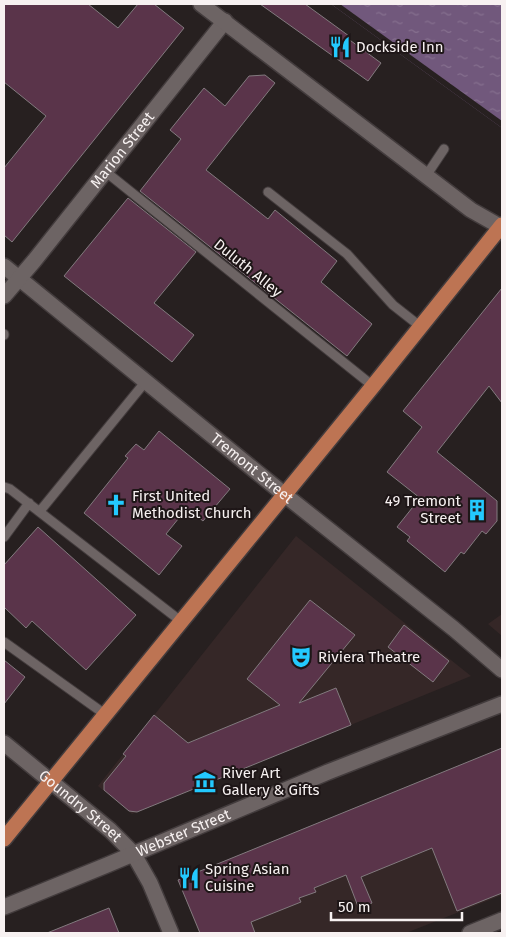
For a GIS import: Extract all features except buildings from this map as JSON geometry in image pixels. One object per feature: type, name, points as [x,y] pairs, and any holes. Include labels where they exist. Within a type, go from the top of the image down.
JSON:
[{"type":"main road","points":[[4,839],[502,227]]},
{"type":"street","points":[[201,4],[471,210],[502,227]]},
{"type":"street","name":"Marion Street","points":[[4,296],[106,172],[225,21]]},
{"type":"street","name":"Tremont Street","points":[[4,266],[285,495],[454,629],[502,670]]},
{"type":"street","name":"Webster Street","points":[[4,907],[328,772],[502,704]]},
{"type":"street","name":"Goundry Street","points":[[4,743],[110,830],[134,853],[150,883],[171,933]]},
{"type":"street","points":[[470,933],[502,920]]},
{"type":"lane","points":[[426,176],[444,149]]},
{"type":"lane","name":"Duluth Alley","points":[[106,172],[373,386]]},
{"type":"lane","points":[[268,192],[346,254],[393,305],[422,327]]},
{"type":"lane","points":[[40,511],[146,381]]},
{"type":"lane","points":[[4,487],[10,489],[40,511],[182,622]]},
{"type":"lane","points":[[4,537],[29,503]]},
{"type":"lane","points":[[4,642],[106,715]]},
{"type":"shaded area","points":[[296,536],[471,676],[132,814],[98,786]]},
{"type":"shaded area","points":[[502,614],[502,636],[488,624]]},
{"type":"shaded area","points":[[502,748],[502,895],[406,933],[199,933],[178,880]]},
{"type":"water","points":[[331,4],[502,4],[502,128]]},
{"type":"pier","points":[[331,4],[340,4],[502,121],[502,128]]},
{"type":"place","name":"Dockside Inn","points":[[340,47]]},
{"type":"place","name":"First United Methodist Church","points":[[116,505]]},
{"type":"place","name":"49 Tremont Street","points":[[477,510]]},
{"type":"place","name":"Riviera Theatre","points":[[301,657]]},
{"type":"place","name":"River Art Gallery & Gifts","points":[[205,782]]},
{"type":"place","name":"Spring Asian Cuisine","points":[[189,878]]}]
